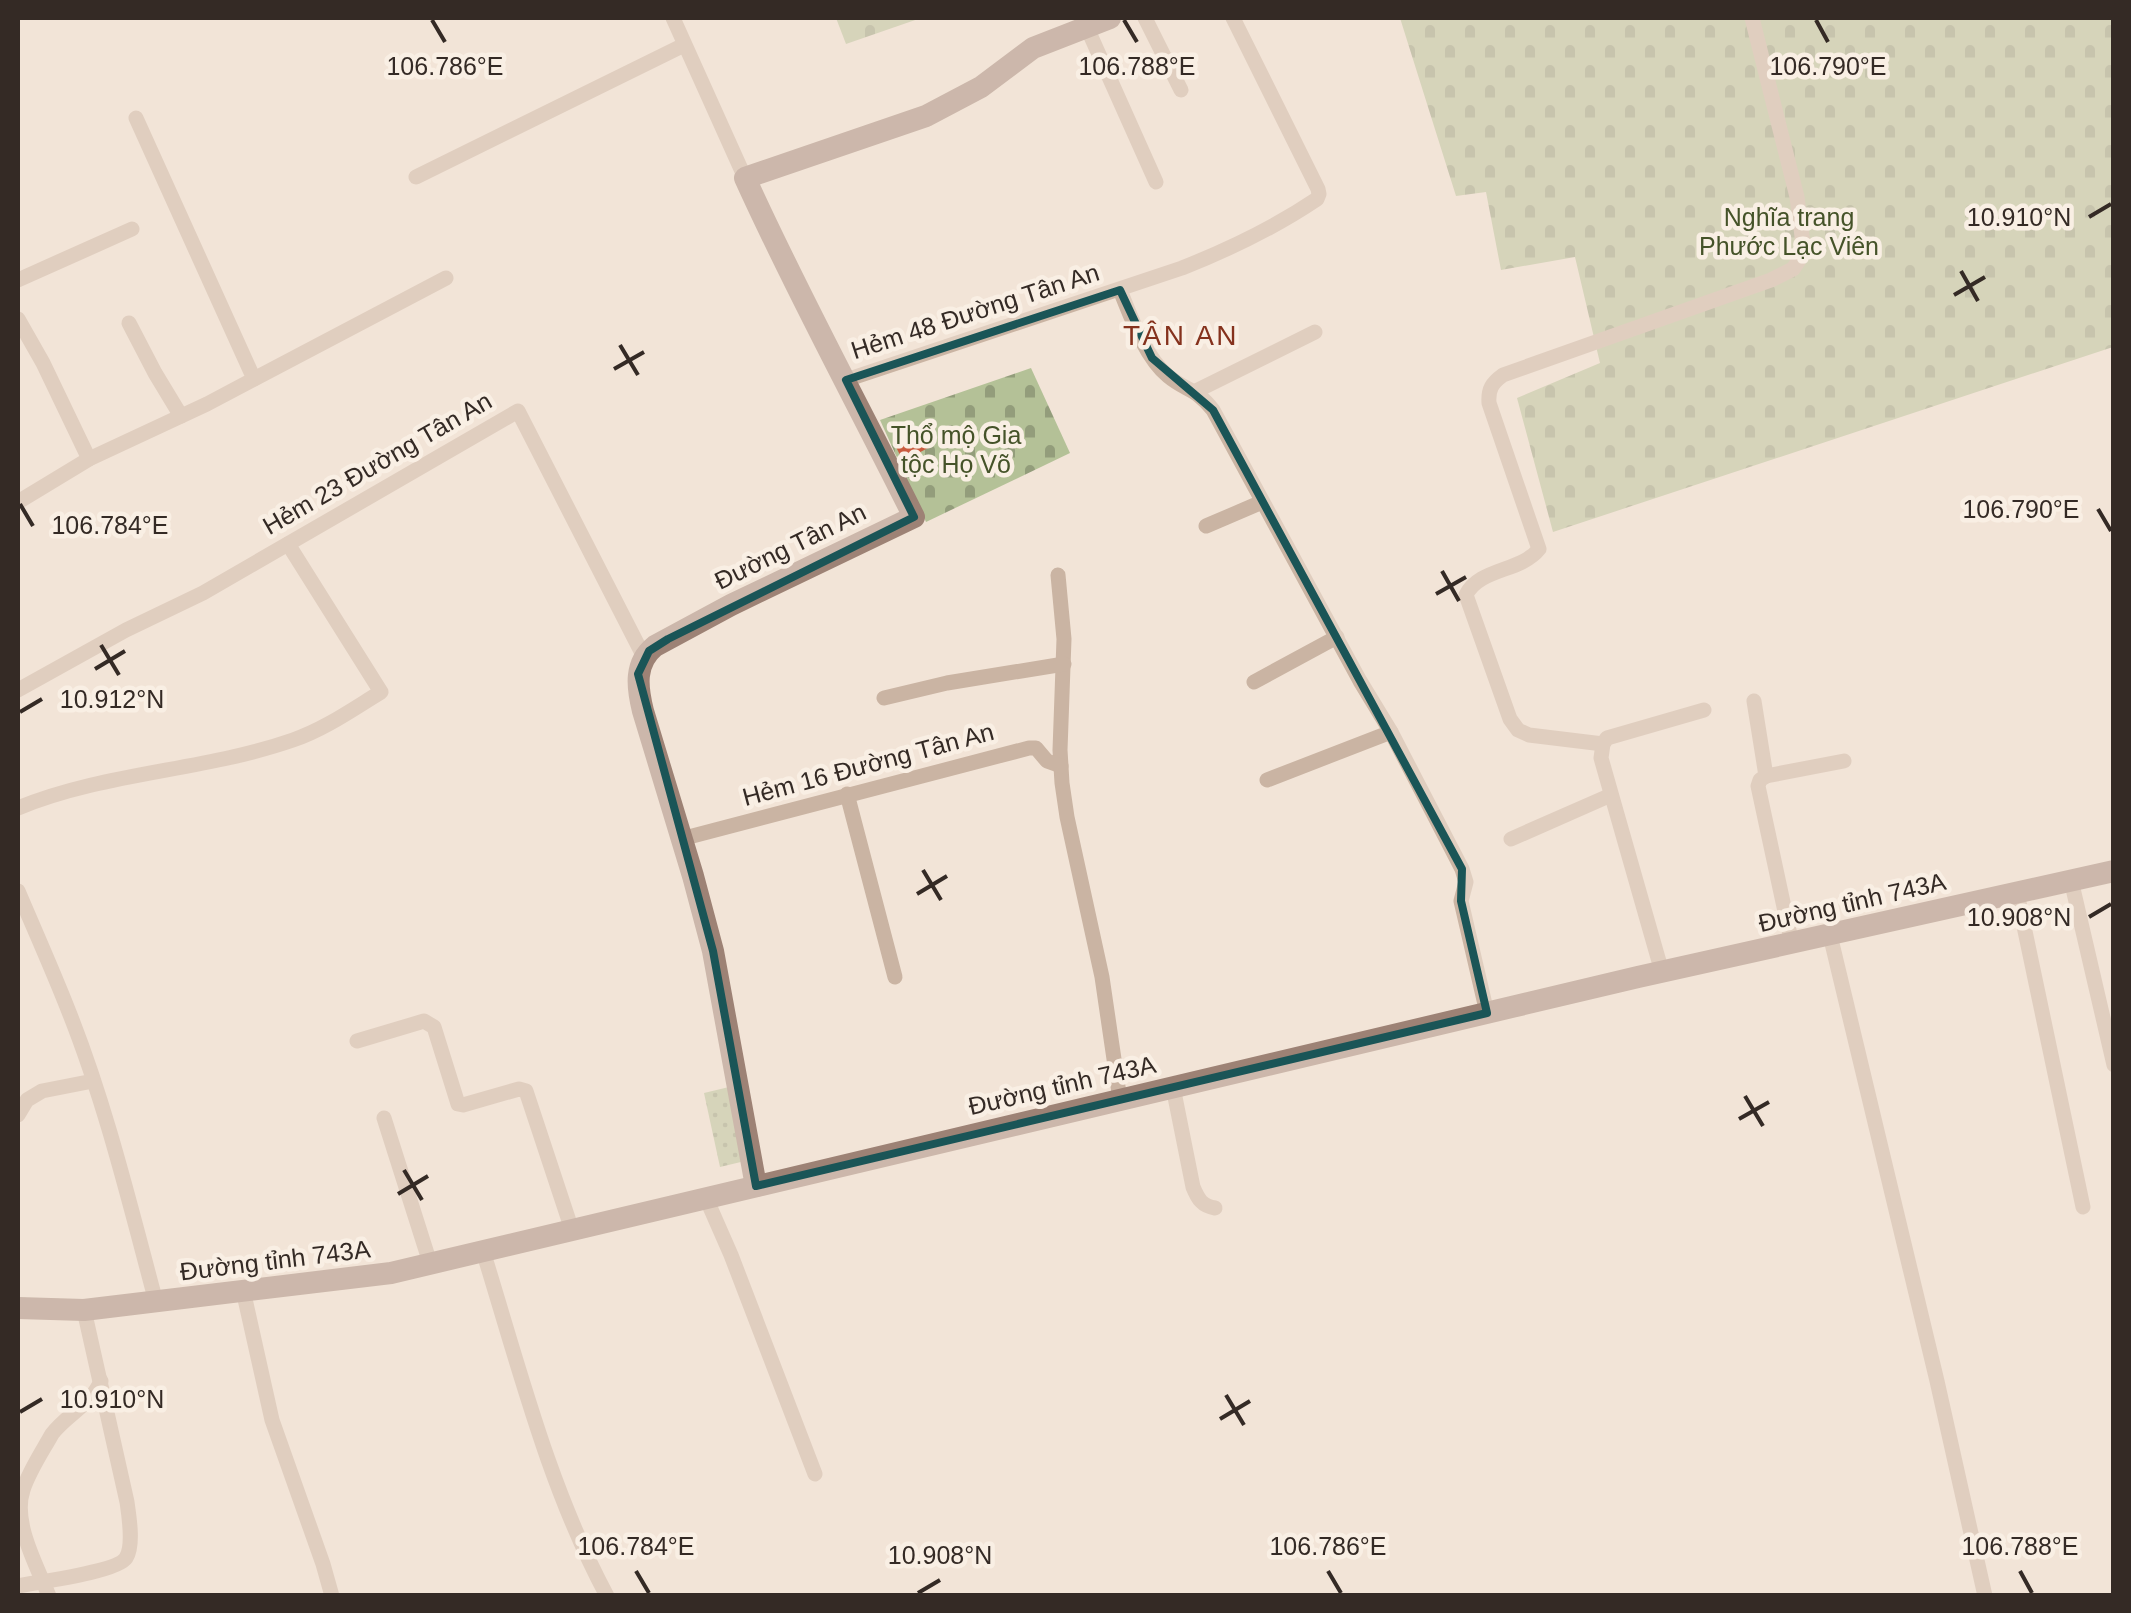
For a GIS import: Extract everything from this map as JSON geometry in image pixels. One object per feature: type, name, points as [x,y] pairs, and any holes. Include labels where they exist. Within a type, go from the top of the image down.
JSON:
[{"type":"main road","points":[[745,178],[926,116],[981,87],[1033,48],[1084,22],[1110,18]]},
{"type":"main road","name":"Đường Tân An","points":[[644,657],[655,646],[715,613],[914,517],[781,257],[745,178]]},
{"type":"main road","points":[[644,657],[638,674],[638,693],[716,964],[756,1186]]},
{"type":"main road","name":"Đường tỉnh 743A","points":[[18,1308],[84,1310],[363,1278],[1662,972],[2114,871]]},
{"type":"street","points":[[673,18],[745,178]]},
{"type":"street","points":[[1145,18],[1181,90]]},
{"type":"street","name":"Hẻm 48 Đường Tân An","points":[[846,380],[1120,290],[1230,248],[1317,199],[1319,194],[1233,18]]},
{"type":"street","points":[[1603,744],[1518,730],[1510,719],[1466,595],[1479,580],[1525,561],[1540,549],[1488,392],[1503,375],[1772,280],[1793,269],[1801,258],[1797,198],[1752,18]]},
{"type":"street","points":[[1084,22],[1156,182]]},
{"type":"street","points":[[416,177],[684,45]]},
{"type":"street","points":[[136,118],[254,379]]},
{"type":"street","points":[[18,280],[132,229]]},
{"type":"street","points":[[18,502],[90,459],[182,416],[446,278]]},
{"type":"street","points":[[1120,290],[1152,358],[1169,377],[1196,392],[1213,410],[1462,869],[1466,882],[1461,900],[1487,1013]]},
{"type":"street","points":[[18,319],[90,459]]},
{"type":"street","points":[[128,323],[182,416]]},
{"type":"street","points":[[1196,392],[1316,332]]},
{"type":"street","name":"Hẻm 23 Đường Tân An","points":[[18,690],[203,593],[518,411],[644,657]]},
{"type":"street","points":[[1206,526],[1262,502]]},
{"type":"street","points":[[18,808],[90,786],[293,740],[382,692],[288,544]]},
{"type":"street","points":[[1058,575],[1064,640],[1061,766],[1066,817],[1102,977],[1120,1100]]},
{"type":"street","points":[[1254,682],[1336,637]]},
{"type":"street","points":[[884,698],[947,683],[1064,664]]},
{"type":"street","points":[[1754,700],[1766,776]]},
{"type":"street","points":[[1662,972],[1601,758],[1603,744],[1606,738],[1704,710]]},
{"type":"street","points":[[1267,780],[1391,732]]},
{"type":"street","name":"Hẻm 16 Đường Tân An","points":[[681,838],[1030,748],[1036,748],[1047,761],[1061,766]]},
{"type":"street","points":[[1792,944],[1758,786],[1766,776],[1844,760]]},
{"type":"street","points":[[847,794],[895,977]]},
{"type":"street","points":[[1512,839],[1611,795]]},
{"type":"street","points":[[2071,880],[2114,1065]]},
{"type":"street","points":[[18,891],[25,927],[70,1014],[126,1191],[156,1302]]},
{"type":"street","points":[[2018,893],[2084,1207]]},
{"type":"street","points":[[1830,935],[1985,1596]]},
{"type":"street","points":[[357,1040],[429,1022],[434,1027],[458,1104],[519,1088],[526,1090],[572,1230]]},
{"type":"street","points":[[18,1115],[28,1100],[42,1090],[92,1081]]},
{"type":"street","points":[[1174,1087],[1193,1188],[1206,1207],[1215,1208]]},
{"type":"street","points":[[384,1118],[430,1264]]},
{"type":"street","points":[[706,1198],[732,1255],[815,1474]]},
{"type":"street","points":[[482,1251],[558,1487],[607,1596]]},
{"type":"street","points":[[243,1290],[272,1420],[332,1596]]},
{"type":"street","points":[[18,1586],[46,1588],[110,1569],[126,1559],[128,1552],[130,1522],[84,1310]]},
{"type":"street","points":[[46,1588],[20,1520],[23,1490],[57,1427],[89,1401],[101,1381]]},
{"type":"highlighted area","points":[[1120,290],[1152,358],[1213,410],[1462,869],[1461,901],[1487,1013],[756,1186],[713,951],[638,674],[649,651],[668,639],[914,517],[846,380]]},
{"type":"green space","points":[[836,18],[921,18],[846,44]]},
{"type":"green space","name":"Nghĩa trang Phước Lạc Viên","points":[[1400,18],[2113,18],[2113,347],[1553,532],[1517,398],[1600,363],[1575,257],[1501,270],[1486,192],[1456,196]]},
{"type":"green space","name":"Thổ mộ Gia tộc Họ Võ","points":[[1031,368],[1070,453],[926,522],[880,420]]},
{"type":"green space","points":[[729,1087],[745,1161],[720,1167],[704,1093]]},
{"type":"building","points":[[920,432],[928,448],[903,461],[895,445]]},
{"type":"district","name":"TÂN AN","points":[[1181,335]]}]
